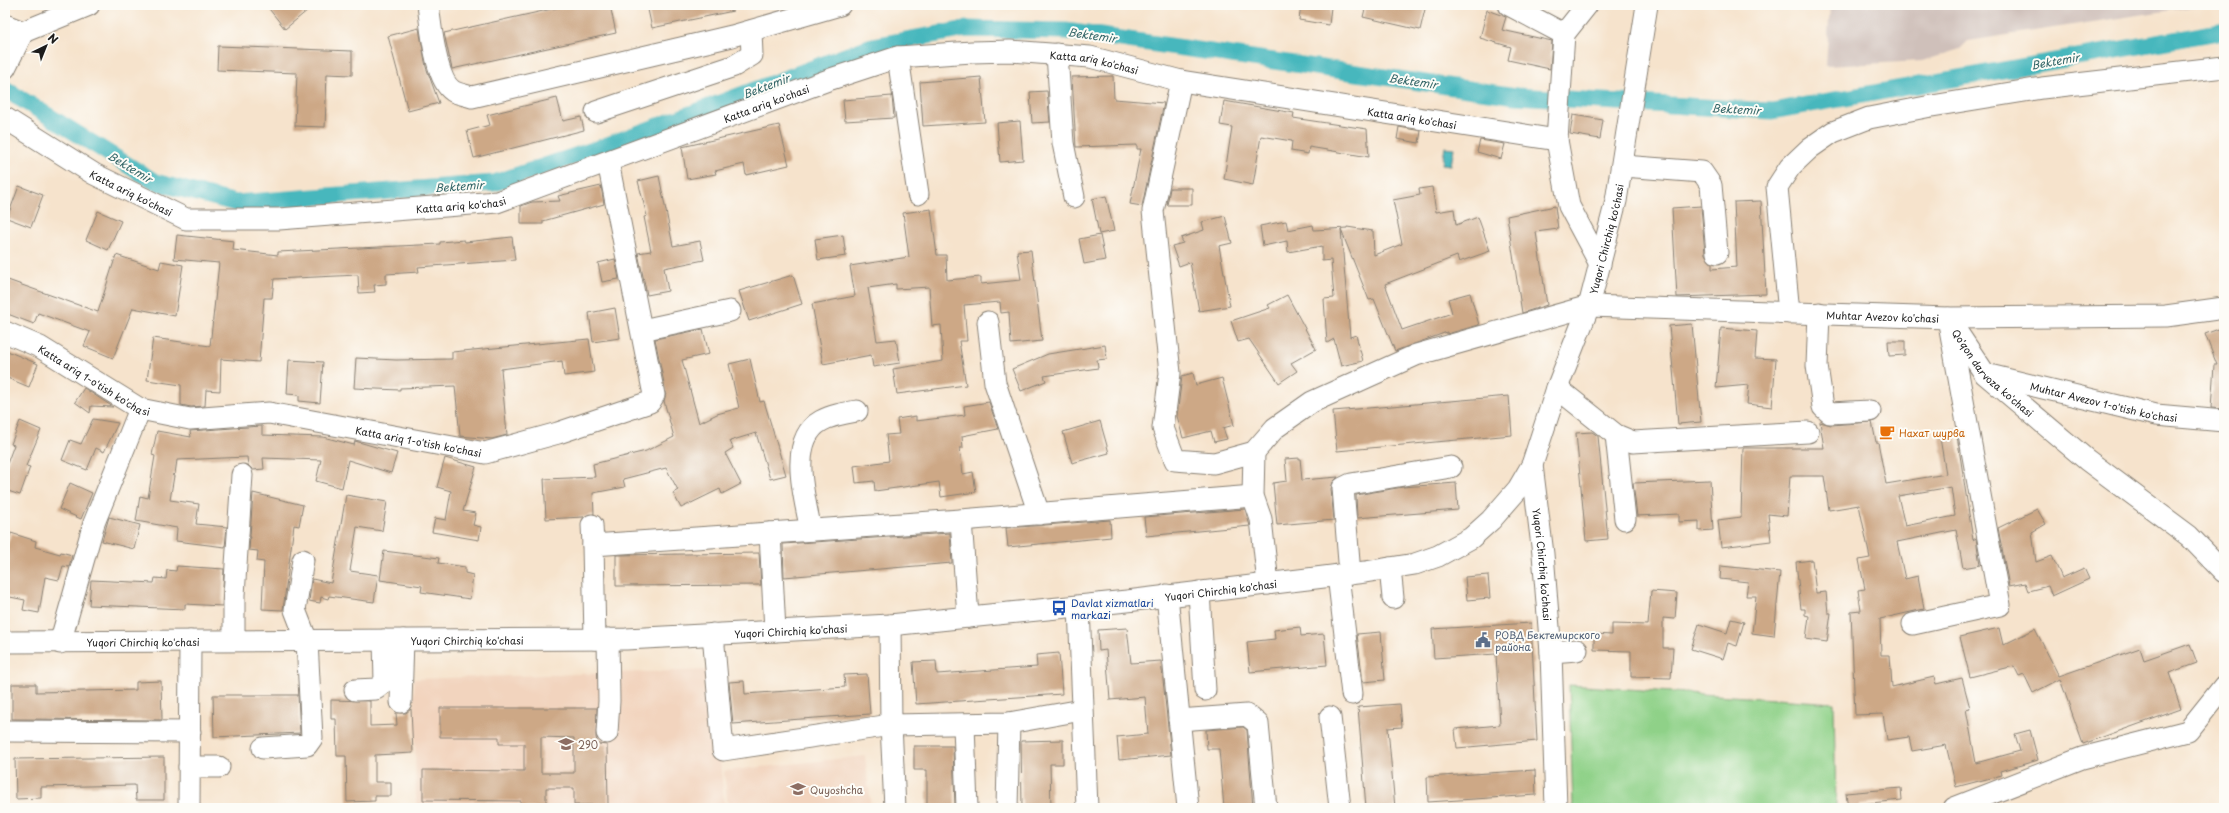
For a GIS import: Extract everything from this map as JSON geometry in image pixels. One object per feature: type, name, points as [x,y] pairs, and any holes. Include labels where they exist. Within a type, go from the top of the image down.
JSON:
[{"type":"street","points":[[5,68],[14,29],[89,5]]},
{"type":"street","points":[[428,5],[434,44],[444,80],[453,91],[472,97],[751,31],[840,5]]},
{"type":"street","points":[[1509,5],[1564,34]]},
{"type":"street","points":[[1586,5],[1564,34],[1563,74],[1557,140],[1569,206],[1600,264]]},
{"type":"street","name":"Yuqori Chirchiq ko'chasi","points":[[5,642],[60,643],[234,640],[601,639],[890,625],[1079,606],[1268,584],[1415,564],[1438,556],[1471,538],[1510,500],[1526,478],[1532,464],[1557,388],[1589,306],[1600,264],[1623,166],[1636,70],[1647,5]]},
{"type":"street","points":[[596,112],[734,66],[752,55],[751,31]]},
{"type":"street","name":"Katta ariq ko'chasi","points":[[5,118],[94,174],[186,219],[279,219],[498,202],[831,79],[898,57],[1002,51],[1090,57],[1180,81],[1557,140]]},
{"type":"street","points":[[1057,54],[1063,143],[1074,197]]},
{"type":"street","points":[[898,57],[918,194]]},
{"type":"street","points":[[1790,313],[1777,187],[1790,167],[1810,148],[1833,132],[1869,118],[1926,107],[2042,88],[2224,67]]},
{"type":"street","points":[[1180,81],[1153,211],[1170,373],[1163,428],[1175,460],[1214,463],[1254,452],[1253,496],[1261,519],[1268,584]]},
{"type":"street","name":"Katta ariq 1-o'tish ko'chasi","points":[[5,332],[40,347],[140,409],[190,419],[269,412],[485,453],[558,433],[650,402],[652,400],[653,390],[642,330],[608,162]]},
{"type":"street","points":[[1623,166],[1702,172],[1711,185],[1717,253]]},
{"type":"street","name":"Muhtar Avezov ko'chasi","points":[[1254,452],[1275,428],[1312,402],[1416,355],[1589,306],[1948,318],[2166,316],[2224,308]]},
{"type":"street","points":[[642,330],[730,311]]},
{"type":"street","points":[[1819,313],[1817,366],[1823,407],[1830,413],[1870,411]]},
{"type":"street","name":"Qo'qon darvoza ko'chasi","points":[[1948,318],[1985,374],[2087,460],[2188,536],[2224,572]]},
{"type":"street","name":"Qo'qon darvoza ko'chasi","points":[[1914,624],[2000,605],[1948,318]]},
{"type":"street","points":[[988,322],[995,383],[1039,514]]},
{"type":"street","name":"Muhtar Avezov 1-o'tish ko'chasi","points":[[1985,374],[2156,415],[2224,421]]},
{"type":"street","points":[[1557,388],[1616,434],[1633,442],[1808,432]]},
{"type":"street","points":[[60,643],[94,523],[140,409]]},
{"type":"street","points":[[811,530],[800,466],[806,434],[820,421],[834,415],[857,410]]},
{"type":"street","points":[[1616,434],[1625,519]]},
{"type":"street","name":"Yuqori Chirchiq ko'chasi","points":[[1532,464],[1543,554],[1551,652],[1556,808]]},
{"type":"street","points":[[1352,694],[1344,574],[1343,488],[1351,484],[1451,467]]},
{"type":"street","points":[[234,640],[234,595],[242,475]]},
{"type":"street","points":[[607,733],[609,701],[601,639],[592,535],[770,533],[961,520],[1253,496]]},
{"type":"street","points":[[961,520],[968,617]]},
{"type":"street","points":[[770,533],[775,631]]},
{"type":"street","points":[[263,748],[307,745],[312,738],[307,641],[295,610],[303,560]]},
{"type":"street","points":[[1390,568],[1393,598]]},
{"type":"street","points":[[1199,592],[1204,690]]},
{"type":"street","points":[[1167,595],[1188,808]]},
{"type":"street","points":[[1079,606],[1087,808]]},
{"type":"street","points":[[890,625],[891,725],[895,808]]},
{"type":"street","points":[[713,634],[724,750],[891,725],[964,725],[1009,723],[1082,710]]},
{"type":"street","points":[[355,690],[376,689],[385,682],[393,640]]},
{"type":"street","points":[[393,640],[401,702]]},
{"type":"street","points":[[189,808],[190,641]]},
{"type":"street","points":[[1551,652],[1577,650]]},
{"type":"street","points":[[1954,808],[2082,758],[2188,731],[2224,686]]},
{"type":"street","points":[[1179,720],[1247,715],[1258,724],[1266,808]]},
{"type":"street","points":[[1330,717],[1340,808]]},
{"type":"street","points":[[1007,808],[1009,723]]},
{"type":"street","points":[[964,725],[966,808]]},
{"type":"street","points":[[5,732],[190,732]]},
{"type":"street","points":[[189,767],[219,767]]},
{"type":"shaded area","points":[[1830,5],[2204,5],[1968,41],[1960,49],[1922,61],[1826,66]]},
{"type":"shaded area","name":"290","points":[[710,670],[725,808],[416,808],[414,679]]},
{"type":"shaded area","name":"Quyoshcha","points":[[865,756],[871,808],[728,808],[724,771]]},
{"type":"green space","points":[[1569,685],[1834,703],[1836,808],[1573,808]]},
{"type":"water","points":[[1445,147],[1454,148],[1451,165],[1442,164]]},
{"type":"building","points":[[266,5],[314,5],[285,29]]},
{"type":"building","points":[[570,5],[610,5],[616,33],[452,69],[444,33]]},
{"type":"building","points":[[647,5],[732,5],[733,11],[652,28]]},
{"type":"building","points":[[1301,5],[1331,7],[1329,25],[1299,20]]},
{"type":"building","points":[[1366,5],[1426,5],[1420,30],[1363,17]]},
{"type":"building","points":[[1487,10],[1506,17],[1502,30],[1552,41],[1550,69],[1508,60],[1511,47],[1480,38]]},
{"type":"building","points":[[419,28],[426,67],[439,103],[408,111],[388,36]]},
{"type":"building","points":[[218,46],[352,51],[352,75],[327,74],[325,127],[295,126],[297,73],[217,70]]},
{"type":"building","points":[[1113,76],[1114,99],[1164,103],[1142,206],[1130,204],[1141,149],[1137,149],[1137,145],[1076,147],[1072,77]]},
{"type":"building","points":[[981,77],[985,122],[923,126],[920,82]]},
{"type":"building","points":[[1047,91],[1050,122],[1032,123],[1030,92]]},
{"type":"building","points":[[892,96],[894,118],[845,121],[843,100]]},
{"type":"building","points":[[557,98],[563,121],[581,117],[584,130],[474,158],[467,131],[490,125],[487,115]]},
{"type":"building","points":[[1224,101],[1294,113],[1293,118],[1367,129],[1369,157],[1309,147],[1308,154],[1291,151],[1292,141],[1261,136],[1253,185],[1224,179],[1232,127],[1220,125]]},
{"type":"building","points":[[1573,115],[1603,120],[1600,139],[1570,134]]},
{"type":"building","points":[[1020,121],[1023,160],[1000,162],[997,123]]},
{"type":"building","points":[[779,125],[789,165],[746,175],[744,164],[715,171],[716,174],[687,179],[682,147]]},
{"type":"building","points":[[1399,127],[1421,131],[1419,143],[1397,139]]},
{"type":"building","points":[[1480,140],[1505,144],[1501,159],[1477,152]]},
{"type":"building","points":[[659,176],[673,246],[700,241],[704,260],[664,268],[668,291],[647,295],[638,253],[651,251],[644,217],[647,216],[638,181]]},
{"type":"building","points":[[19,186],[43,195],[31,227],[7,218]]},
{"type":"building","points":[[601,186],[604,204],[543,221],[543,224],[521,224],[521,206],[532,202],[560,201],[558,196]]},
{"type":"building","points":[[1432,187],[1436,212],[1454,209],[1456,225],[1478,217],[1490,251],[1459,262],[1457,256],[1385,284],[1402,330],[1452,313],[1448,299],[1470,293],[1479,325],[1447,334],[1447,332],[1395,351],[1374,299],[1369,300],[1341,230],[1350,337],[1356,335],[1363,361],[1341,366],[1334,339],[1327,343],[1324,299],[1334,298],[1331,260],[1322,261],[1322,246],[1288,252],[1287,241],[1263,246],[1260,226],[1286,221],[1288,230],[1313,225],[1314,230],[1347,227],[1373,231],[1374,255],[1402,244],[1393,200],[1420,195],[1419,189]]},
{"type":"building","points":[[1170,188],[1192,188],[1192,205],[1167,205]]},
{"type":"building","points":[[1106,196],[1114,231],[1099,234],[1092,199]]},
{"type":"building","points":[[1761,201],[1766,294],[1677,297],[1672,208],[1701,206],[1705,254],[1712,264],[1712,269],[1737,267],[1734,202]]},
{"type":"building","points":[[1555,206],[1558,229],[1536,232],[1547,305],[1522,313],[1507,216]]},
{"type":"building","points":[[931,209],[937,255],[946,255],[947,280],[981,277],[981,284],[1021,280],[1017,251],[1031,250],[1042,341],[1011,344],[1009,312],[1001,313],[1000,302],[964,305],[967,341],[959,341],[966,385],[897,394],[893,369],[943,361],[941,325],[932,326],[929,287],[896,289],[896,284],[868,288],[877,341],[896,339],[900,363],[873,367],[871,355],[823,364],[812,304],[855,296],[850,266],[909,257],[903,213]]},
{"type":"building","points":[[98,211],[121,221],[108,250],[86,240]]},
{"type":"building","points":[[1225,216],[1232,243],[1219,246],[1230,306],[1199,311],[1190,262],[1179,266],[1172,246],[1183,243],[1181,238],[1204,230],[1202,222]]},
{"type":"building","points":[[177,235],[234,241],[233,250],[278,255],[278,252],[440,244],[440,242],[464,240],[465,242],[512,237],[515,260],[418,267],[419,272],[386,274],[386,284],[374,285],[375,292],[359,293],[358,275],[274,279],[272,298],[264,298],[259,362],[221,359],[220,391],[206,390],[205,406],[191,407],[181,405],[181,385],[147,380],[153,338],[210,346],[219,263],[174,259]]},
{"type":"building","points":[[843,235],[846,256],[818,260],[815,239]]},
{"type":"building","points":[[1100,235],[1105,260],[1084,264],[1079,239]]},
{"type":"building","points":[[116,255],[159,269],[161,261],[183,265],[175,316],[133,308],[113,358],[84,346],[90,332],[38,313],[34,324],[5,313],[5,279],[98,312]]},
{"type":"building","points":[[615,259],[619,279],[602,282],[598,263]]},
{"type":"building","points":[[793,275],[802,304],[749,321],[739,291]]},
{"type":"building","points":[[1287,295],[1316,349],[1291,363],[1297,371],[1279,383],[1249,339],[1238,342],[1231,321],[1270,308],[1268,305]]},
{"type":"building","points":[[615,308],[620,338],[593,342],[589,313]]},
{"type":"building","points":[[1692,324],[1701,422],[1678,424],[1669,326]]},
{"type":"building","points":[[2224,327],[2224,409],[2211,408],[2214,365],[2217,365],[2205,334]]},
{"type":"building","points":[[1721,328],[1757,331],[1755,358],[1776,359],[1772,407],[1747,404],[1749,385],[1716,388]]},
{"type":"building","points":[[703,329],[709,354],[682,360],[699,423],[717,414],[739,408],[729,364],[750,359],[760,402],[764,401],[786,475],[770,479],[756,433],[730,441],[733,448],[725,453],[741,484],[722,494],[720,489],[681,508],[673,493],[678,490],[666,468],[623,479],[625,487],[593,493],[594,514],[583,517],[546,519],[544,479],[595,477],[593,464],[646,451],[674,437],[664,401],[666,393],[655,339]]},
{"type":"building","points":[[589,339],[594,372],[564,376],[562,361],[501,369],[507,435],[492,439],[460,436],[455,386],[400,388],[400,390],[354,388],[356,358],[396,360],[452,359],[452,352]]},
{"type":"building","points":[[1888,341],[1905,341],[1905,355],[1889,356]]},
{"type":"building","points":[[1105,345],[1107,359],[1097,360],[1098,368],[1044,376],[1046,381],[1021,391],[1012,369],[1048,354]]},
{"type":"building","points":[[5,350],[38,364],[29,387],[5,377]]},
{"type":"building","points":[[289,360],[323,362],[320,403],[299,401],[299,395],[287,394]]},
{"type":"building","points":[[1193,373],[1196,385],[1222,378],[1234,425],[1223,428],[1227,439],[1214,442],[1211,431],[1183,438],[1177,416],[1182,376]]},
{"type":"building","points":[[84,388],[113,407],[91,406],[90,413],[75,402]]},
{"type":"building","points":[[1509,396],[1512,435],[1337,451],[1333,411]]},
{"type":"building","points":[[989,402],[998,429],[962,436],[963,448],[960,448],[963,474],[973,472],[976,492],[941,497],[939,482],[875,491],[874,481],[856,483],[854,466],[889,461],[886,435],[899,434],[897,419],[916,416],[916,421],[965,415],[964,406]]},
{"type":"building","points":[[93,419],[118,423],[104,452],[96,448],[87,470],[62,460],[70,440],[81,444]]},
{"type":"building","points":[[20,421],[41,430],[26,466],[30,467],[20,495],[5,490],[5,469],[14,445],[11,444]]},
{"type":"building","points":[[1100,421],[1109,453],[1072,463],[1063,432]]},
{"type":"building","points":[[1820,422],[1831,425],[1872,422],[1876,442],[1878,442],[1886,484],[1946,474],[1939,432],[1956,429],[1973,540],[1976,538],[1980,565],[1963,568],[1956,530],[1897,542],[1905,579],[1918,576],[1924,609],[1880,619],[1881,655],[1890,655],[1892,687],[1934,677],[1936,684],[1962,678],[1970,708],[1966,709],[1976,763],[2020,751],[2015,734],[2030,730],[2038,760],[2001,771],[2002,775],[1956,787],[1946,745],[1912,751],[1909,737],[1887,740],[1883,714],[1855,715],[1851,612],[1861,611],[1858,590],[1865,589],[1859,560],[1870,558],[1859,505],[1829,510],[1824,476],[1790,476],[1787,516],[1768,514],[1771,541],[1721,547],[1718,520],[1741,517],[1743,448],[1824,448]],"holes":[[[1951,487],[1955,516],[1905,526],[1898,496]]]},
{"type":"building","points":[[262,426],[262,435],[323,437],[354,445],[355,441],[397,453],[391,473],[348,460],[342,488],[316,481],[321,460],[263,458],[264,469],[253,470],[248,465],[247,457],[177,460],[175,474],[172,475],[174,476],[170,500],[199,504],[196,524],[227,527],[225,547],[176,541],[177,528],[136,521],[140,496],[148,498],[155,456],[152,455],[157,431],[191,437],[190,431]]},
{"type":"building","points":[[1592,432],[1598,436],[1608,539],[1586,541],[1576,433]]},
{"type":"building","points":[[445,458],[476,467],[463,511],[476,513],[473,525],[481,527],[479,540],[432,532],[435,518],[446,520],[451,491],[437,487]]},
{"type":"building","points":[[1300,458],[1302,480],[1338,477],[1333,482],[1331,489],[1334,520],[1277,525],[1273,483],[1287,481],[1285,459]]},
{"type":"building","points":[[1710,480],[1713,530],[1699,531],[1699,521],[1679,522],[1679,514],[1637,516],[1633,483]]},
{"type":"building","points":[[70,483],[92,493],[81,519],[59,509]]},
{"type":"building","points":[[1456,483],[1458,510],[1357,518],[1356,495],[1403,487]]},
{"type":"building","points":[[253,493],[303,505],[299,526],[294,525],[283,610],[262,609],[264,562],[257,561],[258,551],[249,550]]},
{"type":"building","points":[[346,495],[387,502],[382,531],[357,527],[350,571],[378,575],[374,602],[329,596],[328,599],[321,597],[320,603],[309,601],[312,579],[331,583]]},
{"type":"building","points":[[1245,509],[1250,526],[1146,536],[1144,517]]},
{"type":"building","points":[[2037,509],[2046,524],[2032,532],[2036,562],[2052,556],[2062,578],[2084,568],[2089,579],[2052,596],[2048,586],[2028,591],[2025,583],[2009,586],[1998,528]]},
{"type":"building","points":[[109,517],[140,525],[134,549],[102,541]]},
{"type":"building","points":[[1110,520],[1111,537],[1008,547],[1006,528]]},
{"type":"building","points":[[11,533],[36,541],[35,547],[60,554],[61,552],[72,555],[69,567],[63,566],[59,580],[45,577],[39,613],[23,610],[25,600],[5,596],[5,552]]},
{"type":"building","points":[[950,533],[952,563],[784,577],[783,544]]},
{"type":"building","points":[[384,551],[439,558],[438,563],[465,567],[465,573],[473,575],[470,599],[421,592],[422,586],[380,580]]},
{"type":"building","points":[[759,553],[761,585],[616,586],[616,555]]},
{"type":"building","points":[[1812,560],[1816,593],[1826,592],[1828,613],[1831,613],[1827,642],[1806,639],[1809,616],[1805,615],[1805,609],[1801,609],[1796,562]]},
{"type":"building","points":[[177,566],[224,569],[222,606],[185,604],[185,609],[89,605],[91,580],[154,583],[155,578],[166,579],[167,570],[176,571]]},
{"type":"building","points":[[1721,566],[1780,572],[1774,636],[1752,633],[1756,596],[1746,596],[1748,582],[1720,579]]},
{"type":"building","points":[[1488,575],[1490,598],[1467,600],[1465,577]]},
{"type":"building","points":[[1651,591],[1677,593],[1675,619],[1663,618],[1663,648],[1673,648],[1671,678],[1631,677],[1631,651],[1594,650],[1594,634],[1612,635],[1612,624],[1648,625]]},
{"type":"building","points":[[1731,619],[1744,622],[1737,646],[1728,643],[1723,659],[1691,649],[1699,624],[1727,633]]},
{"type":"building","points":[[1531,623],[1537,741],[1457,748],[1455,729],[1500,725],[1496,654],[1434,658],[1432,629]]},
{"type":"building","points":[[1300,627],[1301,636],[1324,634],[1327,665],[1250,672],[1247,642],[1275,639],[1274,630]]},
{"type":"building","points":[[1127,628],[1131,663],[1161,661],[1171,755],[1119,760],[1117,737],[1148,734],[1145,697],[1110,700],[1106,650],[1099,651],[1098,630]]},
{"type":"building","points":[[1999,628],[2003,645],[2035,629],[2059,676],[2140,648],[2144,660],[2190,644],[2197,663],[2169,673],[2181,709],[2083,744],[2060,679],[2033,693],[2024,674],[2019,676],[2014,666],[1970,677],[1960,637]]},
{"type":"building","points":[[1381,632],[1385,680],[1363,682],[1357,634]]},
{"type":"building","points":[[1059,653],[1062,694],[916,704],[913,662],[936,661],[937,674],[1037,667],[1036,655]]},
{"type":"building","points":[[867,674],[870,714],[733,724],[729,682],[744,681],[745,694],[845,687],[844,675]]},
{"type":"building","points":[[161,681],[162,720],[12,719],[12,684],[36,684],[36,692],[136,690],[136,682]]},
{"type":"building","points":[[213,695],[298,695],[300,733],[214,737]]},
{"type":"building","points":[[331,700],[370,701],[370,726],[397,725],[396,713],[406,713],[411,709],[413,753],[375,755],[375,782],[391,782],[391,796],[375,796],[375,801],[347,802],[346,756],[337,756],[336,719],[331,719]]},
{"type":"building","points":[[1400,704],[1402,727],[1388,728],[1395,808],[1366,808],[1358,707]]},
{"type":"building","points":[[440,708],[597,708],[596,738],[598,744],[607,745],[608,805],[574,805],[574,788],[546,788],[546,808],[521,808],[521,801],[423,800],[423,770],[524,771],[524,744],[499,744],[499,737],[440,737]],"holes":[[[541,737],[574,738],[574,773],[541,773]]]},
{"type":"building","points":[[1243,727],[1247,730],[1253,808],[1224,808],[1219,749],[1207,749],[1206,730]]},
{"type":"building","points":[[1063,740],[1063,764],[1050,764],[1051,808],[1022,808],[1021,741]]},
{"type":"building","points":[[914,746],[953,746],[955,808],[927,808],[927,770],[914,770]]},
{"type":"building","points":[[164,757],[164,800],[136,800],[135,785],[41,787],[41,798],[16,799],[15,759]]},
{"type":"building","points":[[1535,770],[1536,795],[1428,802],[1427,777]]},
{"type":"building","points":[[1901,788],[1902,800],[1860,804],[1860,808],[1848,808],[1846,793]]},
{"type":"waterway","name":"Bektemir","points":[[5,89],[155,182],[236,203],[494,183],[605,146],[872,46],[966,29],[1066,31],[1516,96],[1772,111],[2224,31]]},
{"type":"place","name":"Нахат шурва","points":[[1887,432]]},
{"type":"place","name":"Davlat xizmatlari markazi","points":[[1059,608]]},
{"type":"place","name":"РОВД Бектемирского района","points":[[1483,640]]},
{"type":"place","name":"290","points":[[566,744]]},
{"type":"place","name":"Quyoshcha","points":[[798,789]]}]
